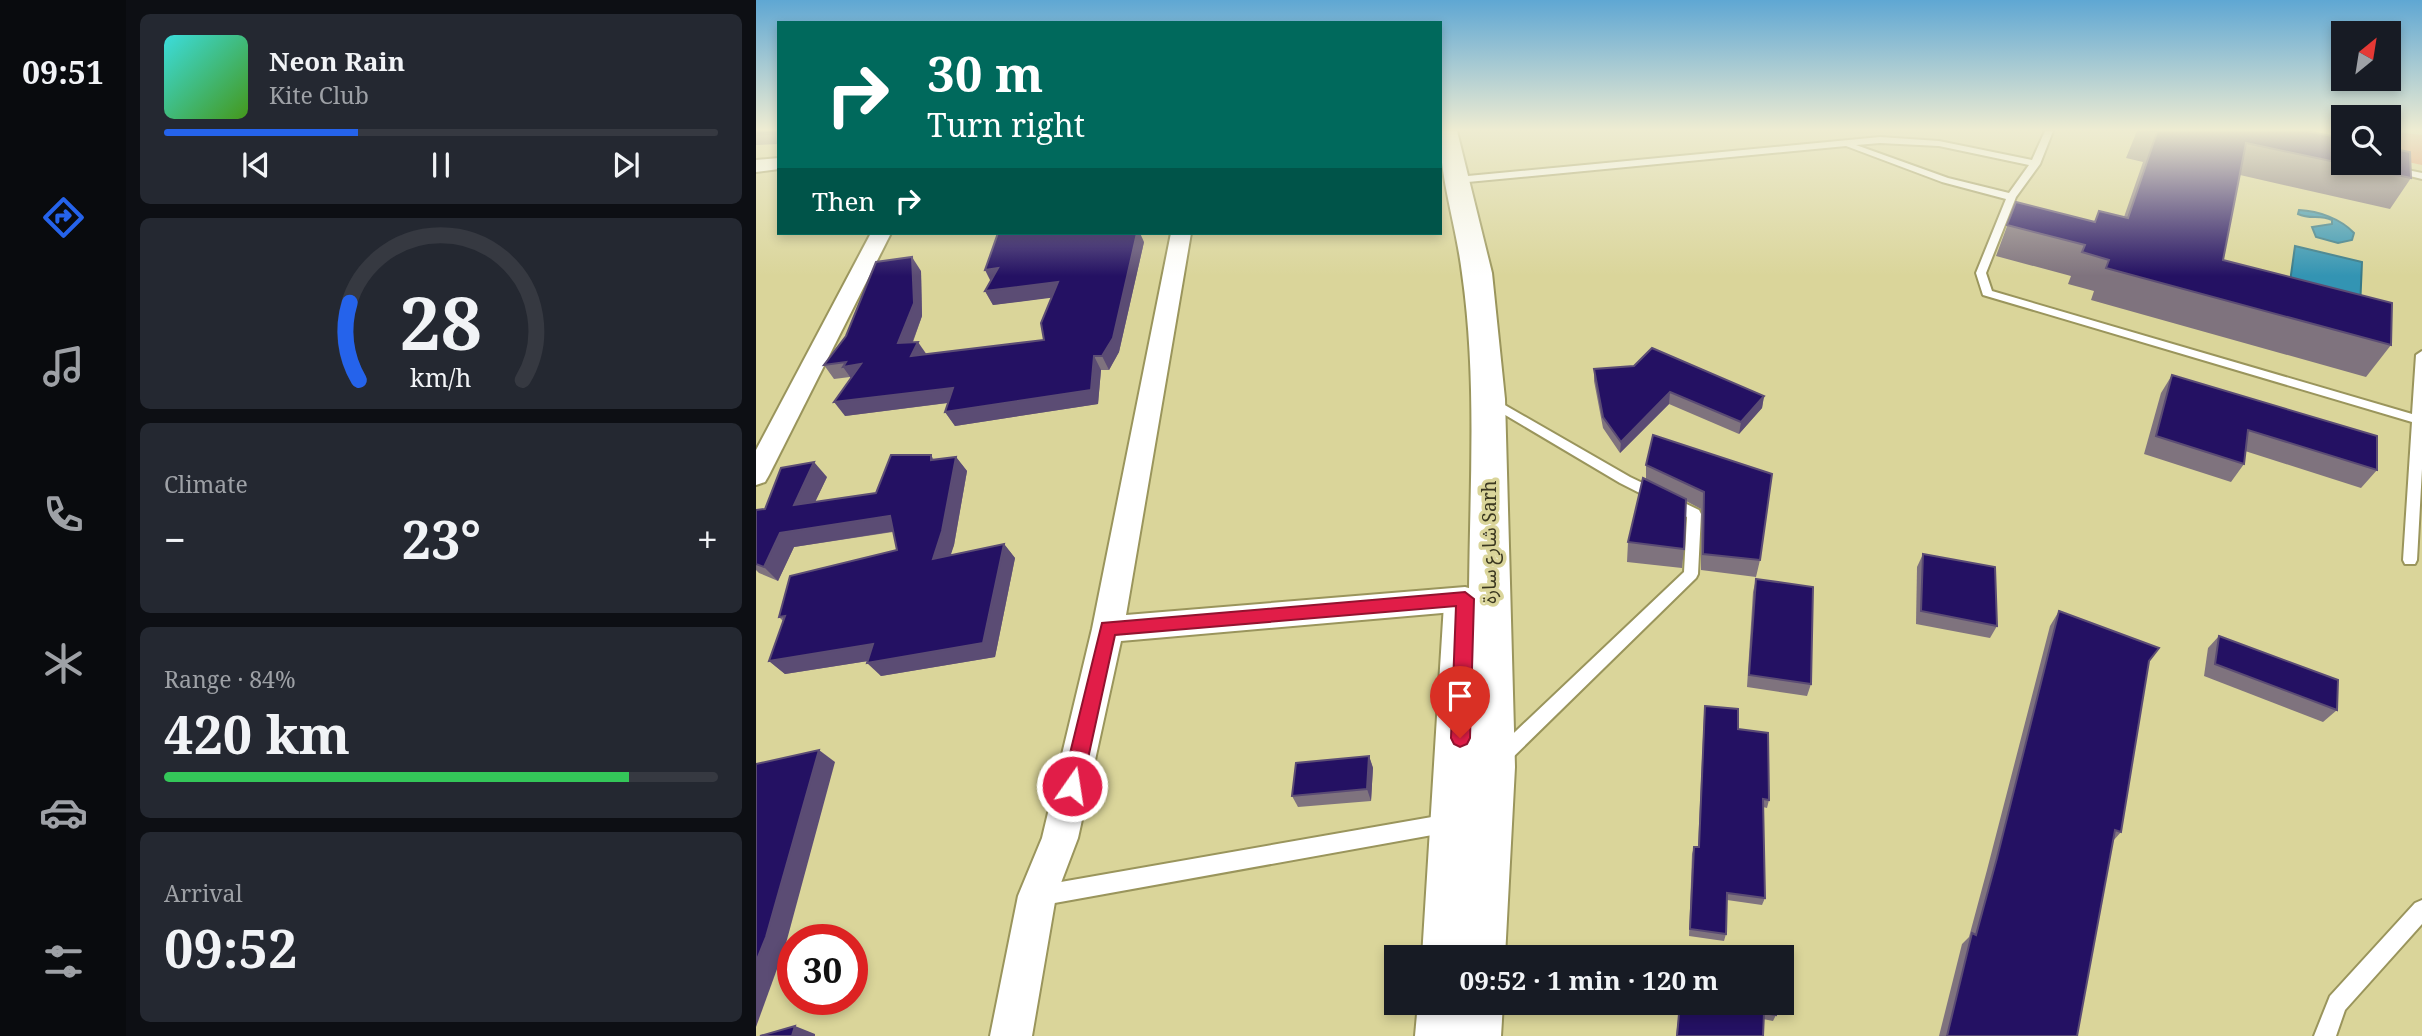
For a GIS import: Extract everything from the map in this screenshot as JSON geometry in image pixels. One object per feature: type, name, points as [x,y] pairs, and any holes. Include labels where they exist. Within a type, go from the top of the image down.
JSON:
[{"type":"highway","name":"شارع سارة Sarh","points":[[1449,189],[1477,273],[1488,399],[1491,767],[1479,945]]},
{"type":"highway","name":"شارع سارة Sarh","points":[[1449,189],[1467,439],[1465,599],[1450,945]]},
{"type":"highway","points":[[1444,1036],[1445,1015]]},
{"type":"highway","points":[[1472,1036],[1474,1015]]},
{"type":"street","points":[[756,475],[880,235]]},
{"type":"street","points":[[1011,1036],[1037,896],[1060,838],[1108,629],[1181,235]]},
{"type":"street","points":[[1108,629],[1465,599]]},
{"type":"lane","points":[[1449,189],[1536,179]]},
{"type":"lane","points":[[1943,179],[2011,197]]},
{"type":"lane","points":[[2024,179],[2011,197],[1981,273],[1987,293],[2420,420]]},
{"type":"lane","points":[[2410,560],[2422,355]]},
{"type":"lane","points":[[1488,399],[1625,480],[1694,514],[1691,574],[1491,767]]},
{"type":"lane","points":[[1037,896],[1457,822]]},
{"type":"lane","points":[[2325,1036],[2337,1003],[2422,910]]},
{"type":"water","points":[[2299,210],[2322,214],[2336,220],[2354,233],[2352,240],[2338,243],[2316,237],[2312,227],[2332,224],[2332,220],[2302,216],[2298,214]]},
{"type":"water","points":[[2295,246],[2362,262],[2360,308],[2289,289]]},
{"type":"building","points":[[2141,179],[2239,179],[2223,260],[2392,303],[2391,345],[2106,268],[2109,260],[2082,252],[2085,245],[2007,225],[2016,202],[2095,222],[2099,211],[2128,218]]},
{"type":"building","points":[[997,235],[1137,235],[1113,338],[1102,356],[1094,356],[1091,390],[945,412],[953,388],[834,402],[861,364],[843,367],[846,362],[824,365],[846,336],[876,262],[912,257],[914,303],[898,343],[918,342],[911,356],[1044,340],[1041,323],[1058,282],[985,291],[998,268],[985,270]]},
{"type":"building","points":[[1652,348],[1764,396],[1741,422],[1670,392],[1621,442],[1603,417],[1594,369],[1634,366]]},
{"type":"building","points":[[2172,375],[2377,436],[2377,470],[2248,430],[2244,464],[2156,436]]},
{"type":"building","points":[[1653,435],[1772,474],[1760,560],[1703,554],[1704,492],[1646,465]]},
{"type":"building","points":[[891,455],[931,455],[931,460],[956,457],[942,531],[933,559],[1004,544],[983,643],[867,663],[873,644],[769,661],[785,616],[779,617],[790,576],[897,550],[890,516],[780,533],[764,567],[756,564],[756,510],[765,509],[781,468],[814,462],[794,505],[876,493]]},
{"type":"building","points":[[1643,478],[1686,499],[1684,549],[1628,542]]},
{"type":"building","points":[[1923,554],[1995,567],[1997,626],[1921,611]]},
{"type":"building","points":[[1756,579],[1813,587],[1811,684],[1749,675]]},
{"type":"building","points":[[2059,611],[2159,648],[2149,661],[2121,832],[2115,830],[2077,1036],[1947,1036],[1972,933],[1976,935],[1997,858]]},
{"type":"building","points":[[2219,636],[2338,680],[2337,710],[2215,664]]},
{"type":"building","points":[[1705,706],[1738,709],[1738,729],[1768,733],[1769,800],[1763,799],[1765,898],[1727,893],[1726,934],[1690,929],[1694,847],[1699,847]]},
{"type":"building","points":[[819,750],[766,937],[756,962],[756,764]]},
{"type":"building","points":[[1369,756],[1367,789],[1292,796],[1296,763]]},
{"type":"building","points":[[1679,1015],[1764,1015],[1763,1036],[1677,1036]]},
{"type":"building","points":[[795,1026],[792,1036],[760,1036]]},
{"type":"route","points":[[1072,786],[1108,629],[1465,599],[1460,738]]}]
